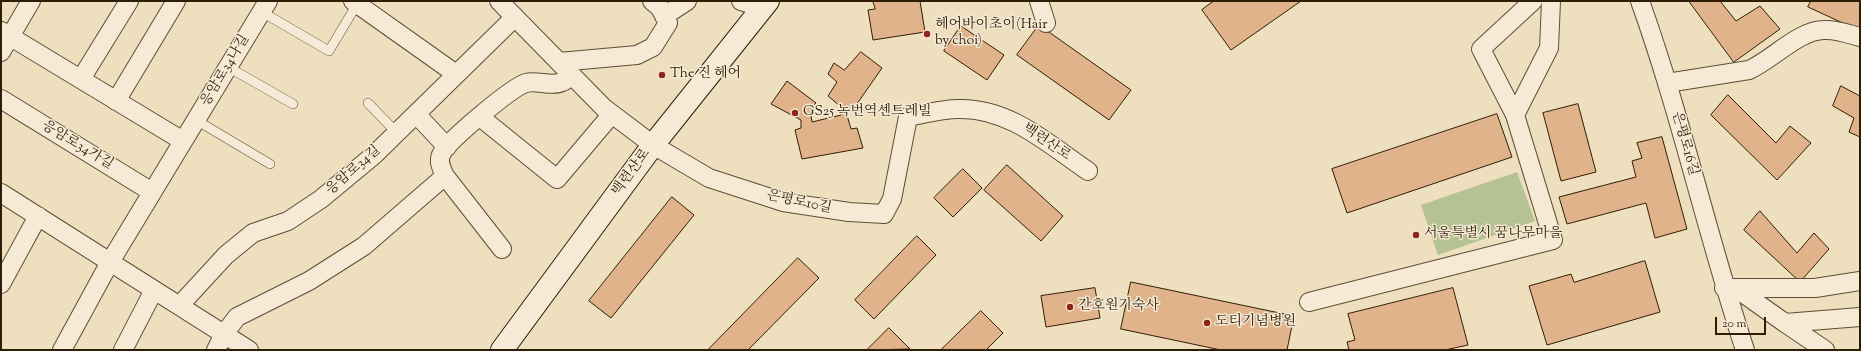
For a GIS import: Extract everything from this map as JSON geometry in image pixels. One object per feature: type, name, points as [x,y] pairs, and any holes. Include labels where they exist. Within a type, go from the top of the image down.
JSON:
[{"type":"main road","name":"백련산로","points":[[502,350],[653,145],[765,5]]},
{"type":"street","points":[[32,1],[4,40],[81,79],[184,141]]},
{"type":"street","points":[[81,79],[129,1]]},
{"type":"street","points":[[116,100],[176,1]]},
{"type":"street","name":"은평로10길","points":[[499,1],[612,114],[653,145],[709,178],[783,202],[849,212],[884,214],[892,199],[908,117]]},
{"type":"street","points":[[559,62],[637,55],[653,47],[668,22],[660,8],[652,1]]},
{"type":"street","points":[[664,16],[687,1]]},
{"type":"street","points":[[741,1],[765,5]]},
{"type":"street","points":[[1039,1],[1046,23]]},
{"type":"street","points":[[1309,302],[1554,240],[1515,115],[1481,49],[1533,1]]},
{"type":"street","points":[[1515,115],[1549,48],[1551,1]]},
{"type":"street","name":"은평로16길","points":[[1640,1],[1667,83],[1724,288],[1745,350]]},
{"type":"street","points":[[355,2],[456,74]]},
{"type":"street","name":"응암로34나길","points":[[110,262],[265,6]]},
{"type":"street","name":"응암로34길","points":[[179,306],[231,250],[253,233],[288,221],[321,199],[374,155],[515,17]]},
{"type":"street","points":[[1667,83],[1749,70],[1760,65],[1804,35],[1823,30],[1839,31],[1860,37]]},
{"type":"street","points":[[502,249],[445,176],[440,165],[441,154],[480,117],[516,88],[526,83],[561,83],[572,75]]},
{"type":"street","name":"응암로34가길","points":[[1,99],[152,192]]},
{"type":"street","name":"백련산로","points":[[908,117],[959,109],[996,114],[1027,127],[1088,172]]},
{"type":"street","points":[[416,114],[447,147]]},
{"type":"street","points":[[480,117],[557,179],[612,114]]},
{"type":"street","points":[[216,350],[224,334],[237,316],[309,281],[364,246],[445,176]]},
{"type":"street","points":[[1,192],[249,350]]},
{"type":"street","points":[[1,284],[38,216]]},
{"type":"street","points":[[62,350],[110,262]]},
{"type":"street","points":[[1724,288],[1815,288],[1860,281]]},
{"type":"street","points":[[1724,288],[1744,294],[1824,350]]},
{"type":"street","points":[[123,350],[154,290]]},
{"type":"street","points":[[1785,323],[1860,318]]},
{"type":"lane","points":[[265,6],[329,51],[355,2]]},
{"type":"lane","points":[[228,67],[293,104]]},
{"type":"lane","points":[[368,103],[397,133]]},
{"type":"lane","points":[[196,120],[270,164]]},
{"type":"green space","points":[[1517,172],[1535,221],[1438,255],[1421,205]]},
{"type":"building","points":[[873,1],[920,1],[925,32],[873,40],[868,10],[875,9]]},
{"type":"building","points":[[1214,1],[1301,1],[1231,50],[1202,10]]},
{"type":"building","points":[[1689,1],[1720,1],[1736,21],[1760,6],[1780,29],[1734,62]]},
{"type":"building","points":[[1811,1],[1860,1],[1860,31],[1808,7]]},
{"type":"building","points":[[1039,25],[1131,90],[1109,120],[1017,55]]},
{"type":"building","points":[[961,26],[1004,55],[987,80],[944,51]]},
{"type":"building","points":[[861,52],[882,68],[852,111],[846,112],[851,129],[857,128],[863,148],[802,159],[795,130],[801,128],[801,120],[771,104],[787,81],[816,103],[810,109],[812,122],[841,115],[840,106],[828,96],[837,82],[828,74],[834,63],[844,70]]},
{"type":"building","points":[[1841,86],[1860,96],[1860,137],[1849,132],[1854,118],[1833,106]]},
{"type":"building","points":[[1728,95],[1776,143],[1790,126],[1811,143],[1777,180],[1711,115]]},
{"type":"building","points":[[1578,104],[1596,172],[1561,181],[1543,113]]},
{"type":"building","points":[[1497,114],[1512,157],[1347,213],[1332,169]]},
{"type":"building","points":[[1662,137],[1687,229],[1655,238],[1646,203],[1567,224],[1559,197],[1636,177],[1632,161],[1642,158],[1637,143]]},
{"type":"building","points":[[1007,165],[1063,216],[1041,241],[984,190]]},
{"type":"building","points":[[963,169],[982,188],[953,217],[934,198]]},
{"type":"building","points":[[672,197],[694,215],[611,318],[589,301]]},
{"type":"building","points":[[1760,211],[1797,253],[1814,233],[1829,249],[1800,282],[1744,230]]},
{"type":"building","points":[[917,236],[936,255],[874,319],[855,300]]},
{"type":"building","points":[[798,258],[819,278],[748,350],[708,350]]},
{"type":"building","points":[[1645,261],[1660,312],[1547,345],[1529,286],[1571,274],[1574,282]]},
{"type":"building","name":"도티기념병원","points":[[1131,282],[1294,316],[1287,350],[1221,350],[1121,329]]},
{"type":"building","name":"간호원기숙사","points":[[1095,288],[1100,318],[1046,327],[1041,296]]},
{"type":"building","points":[[1453,288],[1468,345],[1445,350],[1349,350],[1347,342],[1355,340],[1348,314]]},
{"type":"building","points":[[981,311],[1003,333],[986,350],[941,350]]},
{"type":"building","points":[[889,328],[910,349],[867,350]]},
{"type":"place","name":"헤어바이초이(Hair by choi)","points":[[927,34]]},
{"type":"place","name":"The 진 헤어","points":[[662,75]]},
{"type":"place","name":"GS25 녹번역센트레빌","points":[[795,113]]},
{"type":"place","name":"서울특별시 꿈나무마을","points":[[1416,235]]},
{"type":"place","name":"간호원기숙사","points":[[1070,307]]},
{"type":"place","name":"도티기념병원","points":[[1207,323]]}]
